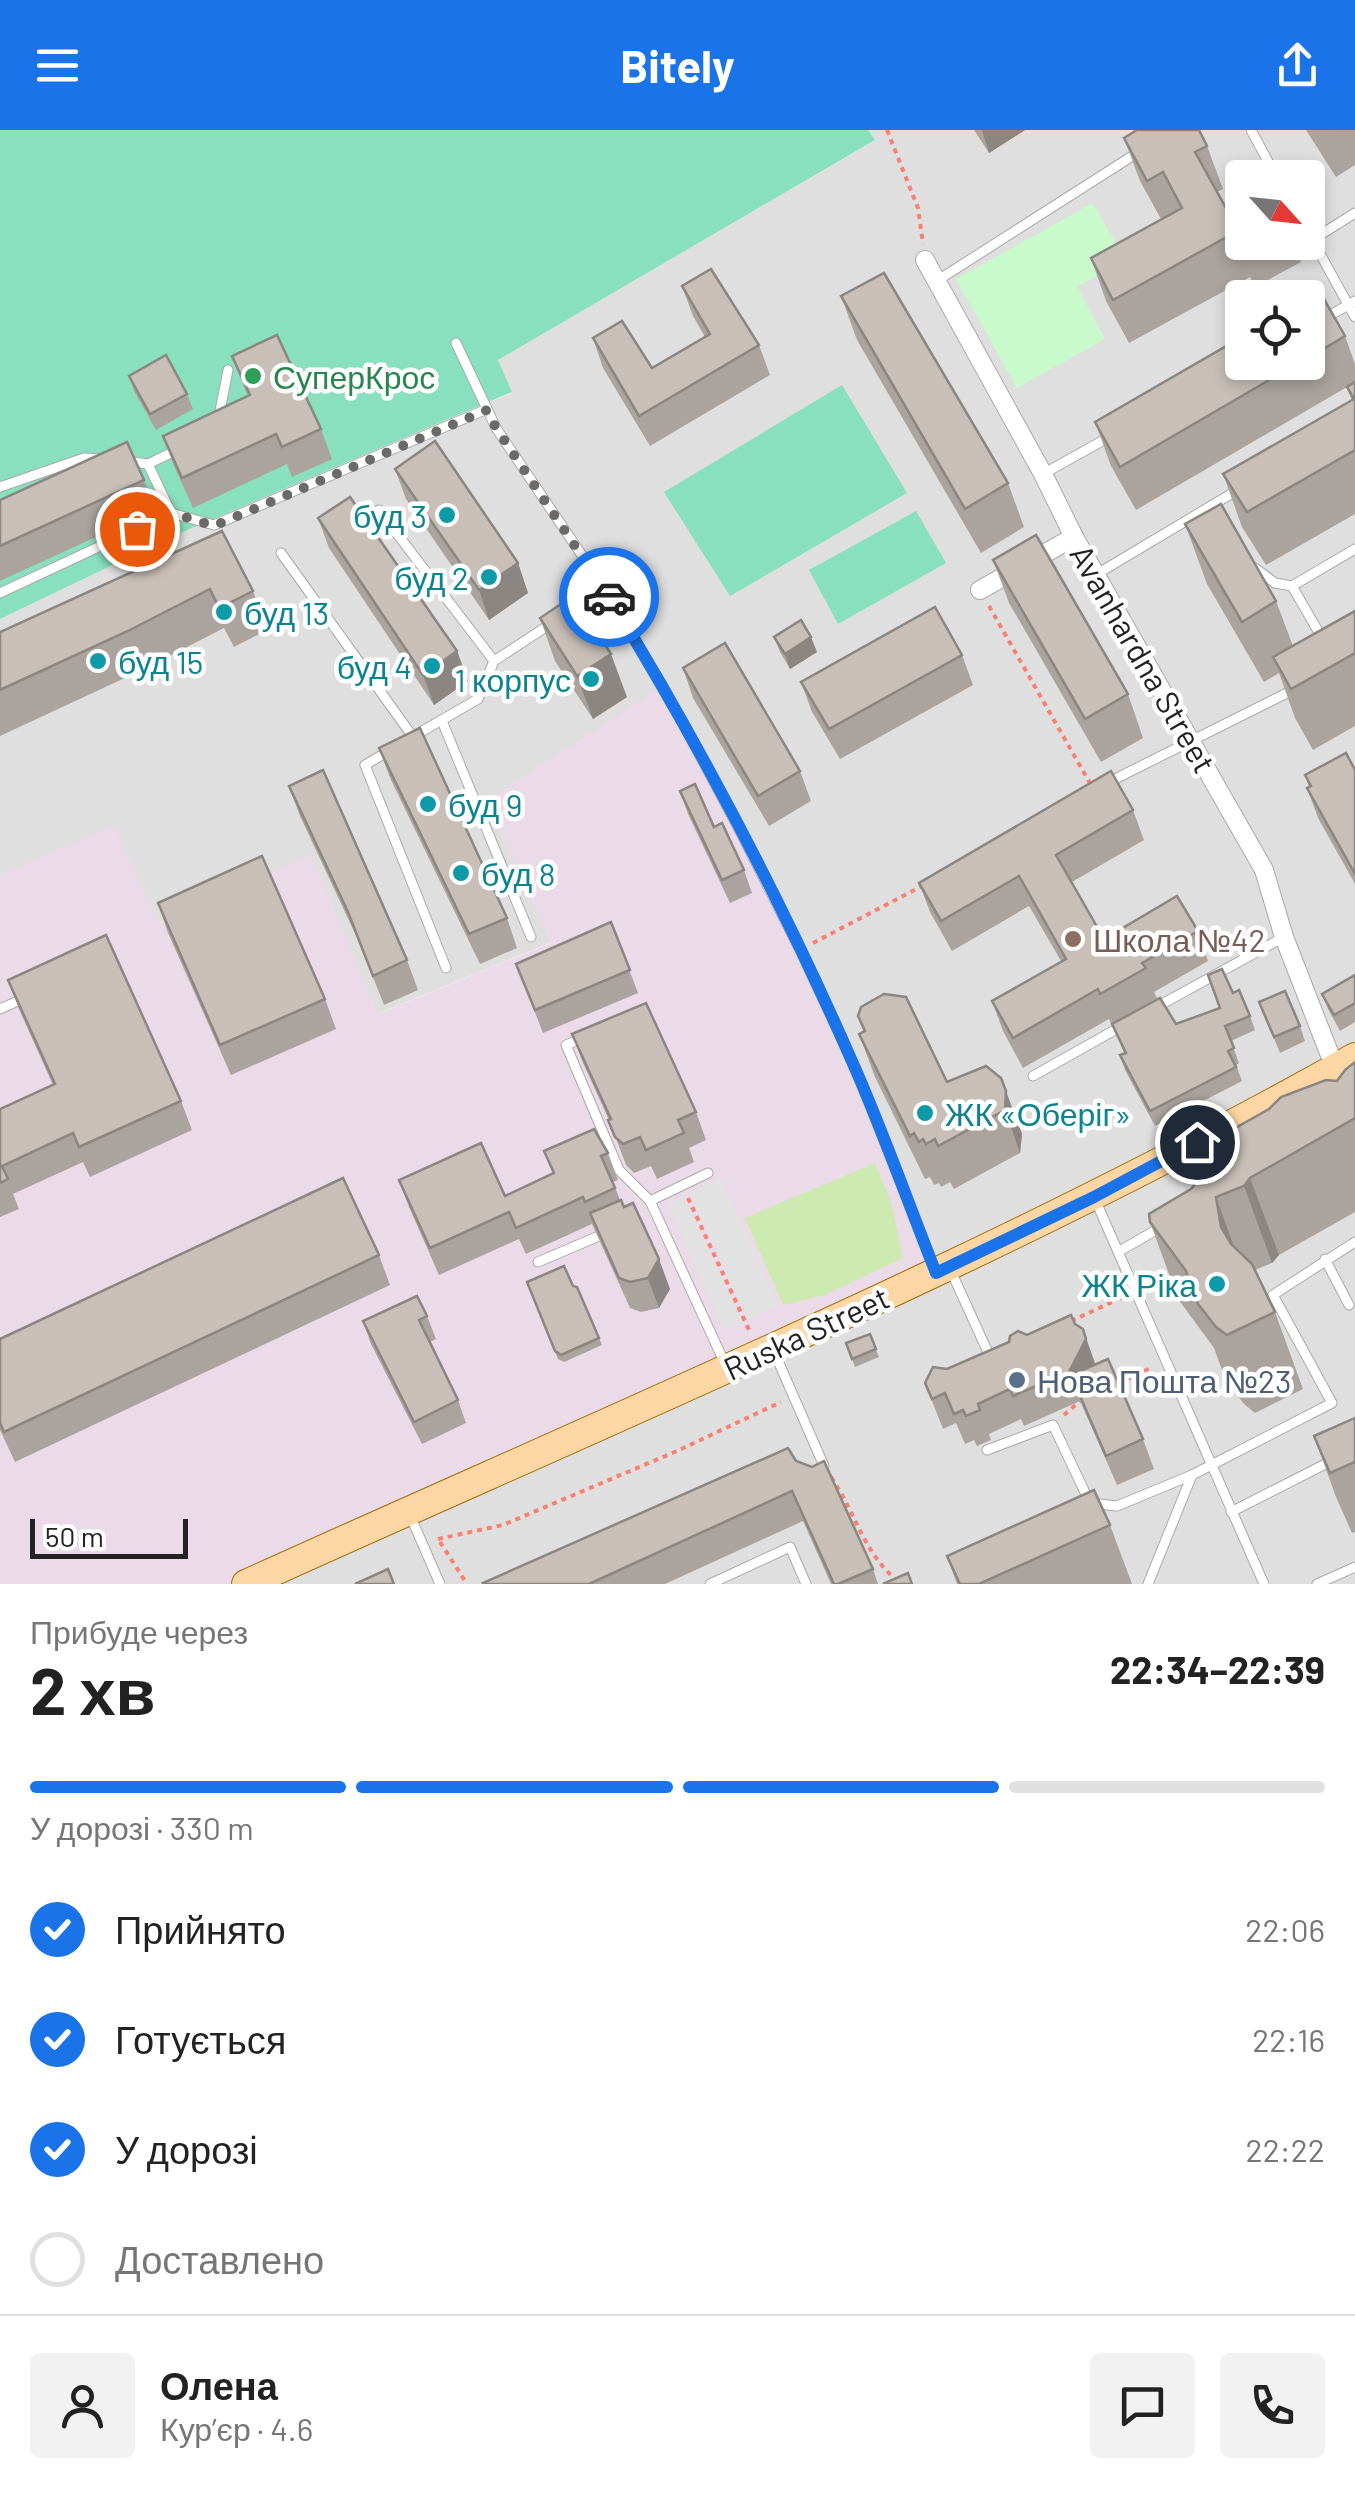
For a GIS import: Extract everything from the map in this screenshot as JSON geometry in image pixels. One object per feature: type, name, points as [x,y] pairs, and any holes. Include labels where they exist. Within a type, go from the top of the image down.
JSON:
[{"type":"main road","name":"Ruska Street","points":[[246,1584],[727,1368],[762,1340],[942,1270],[1094,1197],[1345,1062]]},
{"type":"street","name":"Avanhardna Street","points":[[924,260],[1074,537],[1264,870],[1284,937],[1345,1062]]},
{"type":"street","points":[[980,590],[1074,537]]},
{"type":"lane","points":[[1251,130],[1267,160]]},
{"type":"lane","points":[[936,282],[1142,150]]},
{"type":"lane","points":[[1325,228],[1355,213]]},
{"type":"lane","points":[[1325,260],[1352,303],[1355,317]]},
{"type":"lane","points":[[1325,318],[1352,303]]},
{"type":"lane","points":[[456,344],[496,428],[604,588],[664,688],[800,950],[942,1270],[992,1360]]},
{"type":"lane","points":[[212,426],[221,414],[228,370]]},
{"type":"lane","points":[[0,593],[172,513],[214,526],[487,410]]},
{"type":"lane","points":[[1043,474],[1127,428]]},
{"type":"lane","points":[[0,487],[84,458],[148,464],[189,444]]},
{"type":"lane","points":[[148,464],[172,513]]},
{"type":"lane","points":[[1097,574],[1245,486]]},
{"type":"lane","points":[[1214,504],[1222,518]]},
{"type":"lane","points":[[379,510],[494,662]]},
{"type":"lane","points":[[1249,558],[1258,572],[1275,583],[1292,586],[1355,548]]},
{"type":"lane","points":[[280,553],[412,737]]},
{"type":"lane","points":[[1292,586],[1331,654]]},
{"type":"lane","points":[[446,968],[365,765],[478,699],[494,662],[604,588]]},
{"type":"lane","points":[[1093,789],[1193,742],[1311,678]]},
{"type":"lane","points":[[442,720],[531,937]]},
{"type":"lane","points":[[1150,1011],[1284,937]]},
{"type":"lane","points":[[0,1009],[34,994]]},
{"type":"lane","points":[[1033,1076],[1133,1020]]},
{"type":"lane","points":[[600,1032],[566,1045],[619,1170],[652,1206],[727,1368]]},
{"type":"lane","points":[[638,1218],[682,1185],[708,1173]]},
{"type":"lane","points":[[1094,1197],[1264,1584]]},
{"type":"lane","points":[[1118,1252],[1168,1224]]},
{"type":"lane","points":[[538,1262],[621,1226]]},
{"type":"lane","points":[[986,1450],[1053,1424],[1090,1502],[1116,1506],[1192,1474],[1332,1403],[1274,1295],[1355,1242]]},
{"type":"lane","points":[[1325,1259],[1349,1305]]},
{"type":"lane","points":[[762,1340],[794,1396],[824,1466]]},
{"type":"lane","points":[[1231,1512],[1355,1449]]},
{"type":"lane","points":[[1148,1584],[1192,1474]]},
{"type":"lane","points":[[408,1510],[440,1584]]},
{"type":"lane","points":[[710,1584],[790,1547],[806,1584]]},
{"type":"lane","points":[[1317,1584],[1355,1567]]},
{"type":"path","points":[[887,130],[918,208],[924,260]]},
{"type":"path","points":[[980,590],[1093,789]]},
{"type":"path","points":[[800,950],[931,881]]},
{"type":"path","points":[[682,1185],[762,1340]]},
{"type":"path","points":[[1070,1322],[1136,1291]]},
{"type":"path","points":[[1116,1384],[1168,1360]]},
{"type":"path","points":[[467,1584],[438,1540],[503,1525],[660,1459],[794,1396]]},
{"type":"path","points":[[1053,1424],[1080,1401]]},
{"type":"path","points":[[824,1466],[844,1496],[873,1556],[900,1584]]},
{"type":"shaded area","points":[[868,130],[1355,130],[1355,1584],[250,1584],[885,1154],[794,941],[552,942],[377,1014],[158,923],[0,875],[0,619],[171,537],[512,393],[498,360],[874,141]]},
{"type":"shaded area","points":[[658,689],[794,941],[935,1273],[250,1584],[0,1584],[0,875],[114,825],[159,923],[311,854],[378,1014],[551,943],[488,800]]},
{"type":"shaded area","points":[[721,1178],[779,1305],[747,1319],[690,1193]]},
{"type":"shaded area","points":[[684,1196],[743,1322],[724,1330],[668,1204]]},
{"type":"green space","name":"СуперКрос","points":[[0,130],[868,130],[875,140],[498,360],[512,392],[171,537],[0,619]]},
{"type":"green space","points":[[1093,203],[1125,260],[1077,287],[1105,339],[1017,388],[956,279]]},
{"type":"green space","points":[[842,385],[907,493],[730,596],[664,492]]},
{"type":"green space","points":[[916,511],[946,563],[838,624],[809,570]]},
{"type":"green space","points":[[875,1163],[892,1205],[903,1258],[825,1295],[783,1305],[745,1218]]},
{"type":"building","points":[[1137,130],[1199,130],[1207,146],[1195,152],[1225,206],[1225,238],[1113,300],[1091,258],[1182,208],[1163,172],[1147,181],[1124,138]]},
{"type":"building","points":[[711,269],[759,345],[639,416],[593,338],[622,321],[652,368],[710,334],[682,286]]},
{"type":"building","points":[[884,273],[1008,483],[965,509],[841,296]]},
{"type":"building","points":[[1325,301],[1345,336],[1325,348]]},
{"type":"building","points":[[277,335],[321,429],[282,447],[276,434],[182,478],[163,436],[250,395],[232,356]]},
{"type":"building","points":[[1225,347],[1225,380],[1269,380],[1120,467],[1095,422]]},
{"type":"building","points":[[166,355],[187,394],[150,414],[129,376]]},
{"type":"building","points":[[1355,382],[1355,450],[1247,512],[1223,474],[1354,399],[1347,387]]},
{"type":"building","points":[[435,441],[518,563],[479,590],[395,469]]},
{"type":"building","points":[[127,442],[144,480],[0,546],[0,500]]},
{"type":"building","points":[[350,497],[457,651],[423,675],[318,518]]},
{"type":"building","points":[[1221,504],[1276,601],[1242,622],[1185,524]]},
{"type":"building","points":[[222,531],[253,591],[219,608],[210,589],[0,690],[0,632]]},
{"type":"building","points":[[1036,535],[1128,694],[1085,719],[993,560]]},
{"type":"building","points":[[573,596],[611,654],[577,676],[540,618]]},
{"type":"building","points":[[935,607],[962,655],[829,729],[801,682]]},
{"type":"building","points":[[1355,611],[1355,653],[1291,689],[1273,657]]},
{"type":"building","points":[[801,620],[811,637],[785,654],[774,637]]},
{"type":"building","points":[[725,643],[800,771],[758,796],[683,668]]},
{"type":"building","points":[[420,728],[507,918],[469,934],[379,748]]},
{"type":"building","points":[[1346,753],[1355,770],[1355,874],[1307,788],[1311,786],[1305,775]]},
{"type":"building","points":[[323,770],[407,960],[373,976],[348,912],[289,786]]},
{"type":"building","points":[[1111,771],[1133,810],[1056,855],[1104,939],[1177,896],[1198,931],[1142,963],[1146,968],[1100,994],[1098,989],[1013,1038],[992,1001],[1066,959],[1019,876],[941,921],[919,883]]},
{"type":"building","points":[[695,784],[714,827],[722,823],[744,870],[722,880],[680,791]]},
{"type":"building","points":[[262,856],[325,999],[220,1045],[158,903]]},
{"type":"building","points":[[611,922],[630,970],[535,1010],[516,964]]},
{"type":"building","points":[[106,935],[181,1101],[79,1147],[73,1133],[2,1166],[8,1179],[0,1183],[0,1109],[55,1084],[8,980]]},
{"type":"building","points":[[1222,969],[1233,993],[1239,990],[1250,1016],[1225,1026],[1234,1048],[1228,1051],[1236,1067],[1150,1111],[1120,1055],[1126,1053],[1112,1024],[1160,998],[1176,1024],[1220,1008],[1208,975]]},
{"type":"building","points":[[1355,975],[1355,1003],[1334,1015],[1322,994]]},
{"type":"building","points":[[1285,991],[1300,1026],[1274,1037],[1259,1002]]},
{"type":"building","points":[[884,994],[906,997],[947,1082],[986,1066],[1001,1078],[1006,1091],[1005,1110],[938,1146],[935,1139],[926,1144],[923,1139],[919,1142],[914,1133],[910,1136],[859,1034],[865,1031],[858,1016],[861,1007]]},
{"type":"building","points":[[646,1003],[696,1112],[678,1120],[684,1133],[646,1150],[640,1137],[623,1144],[615,1137],[608,1120],[611,1119],[572,1034]]},
{"type":"building","points":[[1355,1062],[1355,1118],[1250,1178],[1244,1186],[1216,1197],[1221,1227],[1231,1244],[1252,1264],[1275,1312],[1227,1335],[1198,1304],[1186,1271],[1150,1222],[1149,1214],[1191,1189],[1200,1178],[1191,1155],[1202,1140],[1237,1127],[1269,1109],[1281,1097],[1326,1080],[1337,1081]]},
{"type":"building","points":[[594,1129],[608,1153],[601,1156],[615,1188],[585,1202],[583,1197],[516,1228],[509,1212],[430,1248],[399,1180],[481,1143],[505,1196],[554,1173],[544,1151]]},
{"type":"building","points":[[343,1178],[379,1255],[4,1432],[0,1423],[0,1339]]},
{"type":"building","points":[[621,1200],[624,1207],[633,1203],[659,1259],[648,1278],[630,1282],[619,1278],[590,1213]]},
{"type":"building","points":[[564,1266],[599,1338],[561,1355],[555,1351],[527,1282]]},
{"type":"building","points":[[417,1296],[427,1316],[419,1320],[458,1400],[414,1422],[363,1321]]},
{"type":"building","points":[[1071,1315],[1086,1339],[1069,1372],[1013,1396],[1010,1389],[978,1404],[980,1410],[966,1416],[963,1410],[954,1414],[945,1393],[932,1399],[925,1383],[933,1367],[947,1369],[1009,1342],[1010,1336],[1018,1331],[1027,1335]]},
{"type":"building","points":[[870,1334],[876,1349],[852,1359],[846,1343]]},
{"type":"building","points":[[1108,1359],[1143,1439],[1106,1456],[1071,1375]]},
{"type":"building","points":[[1355,1418],[1355,1462],[1330,1473],[1314,1436]]},
{"type":"building","points":[[788,1448],[796,1461],[812,1467],[824,1461],[873,1569],[834,1584],[792,1491],[589,1584],[483,1583]]},
{"type":"building","points":[[1094,1490],[1110,1525],[979,1584],[960,1584],[947,1556]]},
{"type":"building","points":[[388,1569],[394,1584],[355,1584]]},
{"type":"building","points":[[908,1573],[912,1584],[883,1584]]},
{"type":"way so far","points":[[137,529],[172,513],[214,526],[487,410],[609,597]]},
{"type":"place","name":"СуперКрос","points":[[253,376]]},
{"type":"place","name":"буд 3","points":[[447,515]]},
{"type":"place","name":"буд 2","points":[[489,577]]},
{"type":"place","name":"буд 13","points":[[224,612]]},
{"type":"place","name":"буд 15","points":[[98,661]]},
{"type":"place","name":"буд 4","points":[[432,666]]},
{"type":"place","name":"1 корпус","points":[[591,679]]},
{"type":"place","name":"буд 9","points":[[428,804]]},
{"type":"place","name":"буд 8","points":[[461,873]]},
{"type":"place","name":"Школа №42","points":[[1073,939]]},
{"type":"place","name":"ЖК «Оберіг»","points":[[925,1113]]},
{"type":"place","name":"ЖК Ріка","points":[[1217,1284]]},
{"type":"place","name":"Нова Пошта №23","points":[[1017,1380]]},
{"type":"route","points":[[609,597],[664,688],[800,950],[891,1152],[936,1273],[1197,1142]]}]
